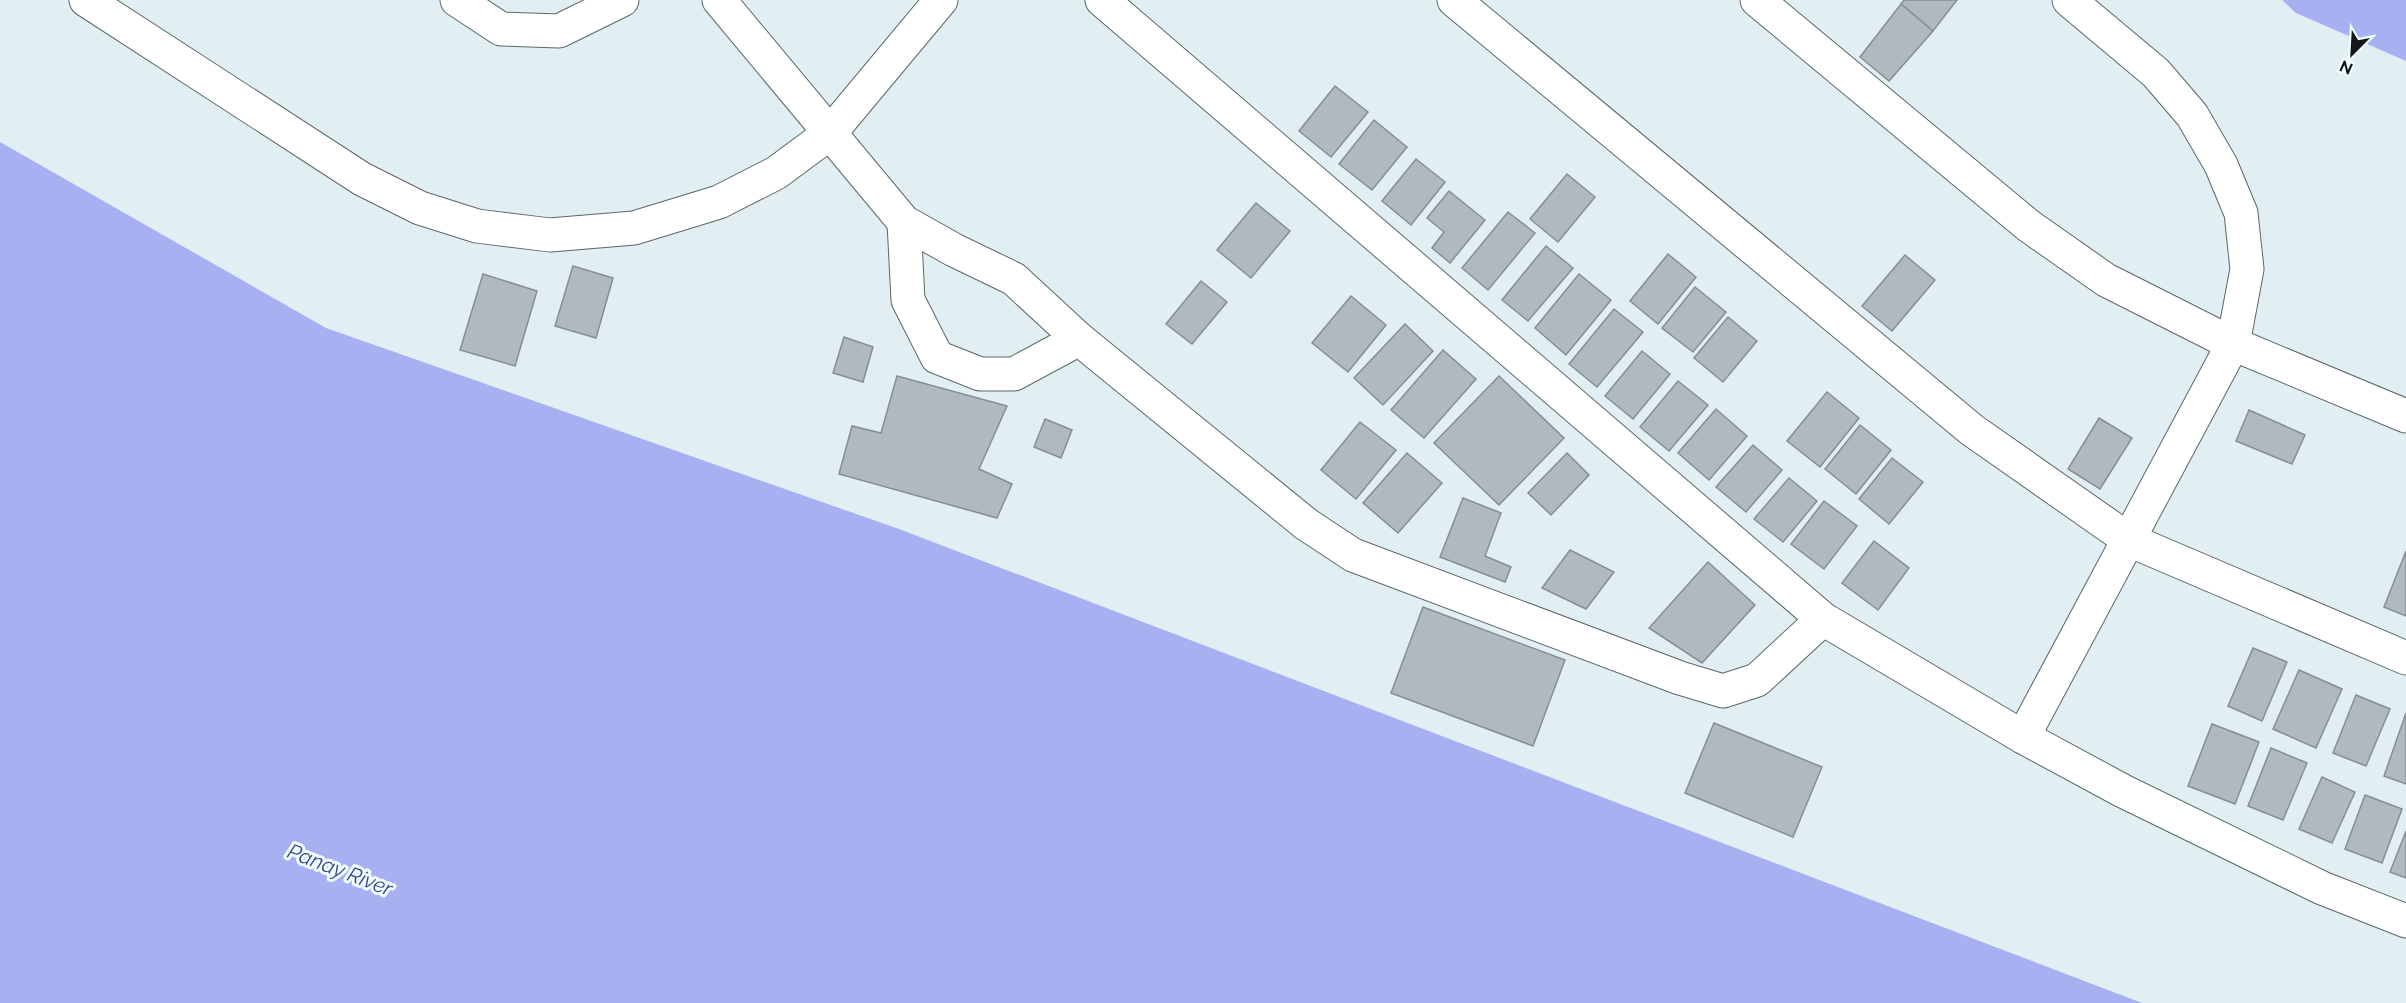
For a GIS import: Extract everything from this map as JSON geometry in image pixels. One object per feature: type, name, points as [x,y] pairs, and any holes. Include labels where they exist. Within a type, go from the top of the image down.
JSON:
[{"type":"street","points":[[86,0],[362,179],[420,208],[477,226],[550,235],[634,228],[719,202],[776,173],[830,133],[941,0]]},
{"type":"street","points":[[457,0],[501,29],[559,31],[622,0]]},
{"type":"street","points":[[719,0],[904,222],[954,250],[1014,279],[1079,339],[1306,524],[1353,555],[1680,678],[1723,691],[1757,680],[1823,619]]},
{"type":"street","points":[[1102,0],[1823,619],[2022,737],[2123,791],[2322,888],[2406,921]]},
{"type":"street","points":[[1454,0],[1972,430],[2129,540],[2406,658]]},
{"type":"street","points":[[1757,0],[2029,226],[2106,280],[2233,344],[2406,416]]},
{"type":"street","points":[[2022,737],[2233,344],[2247,269],[2241,213],[2221,165],[2192,115],[2156,73],[2069,0]]},
{"type":"street","points":[[904,222],[908,300],[937,357],[980,374],[1014,374],[1079,339]]},
{"type":"water","points":[[2282,0],[2406,0],[2406,61],[2296,13]]},
{"type":"water","name":"Panay River","points":[[0,142],[326,328],[899,529],[2142,1003],[0,1003]]},
{"type":"building","points":[[1904,0],[1957,0],[1933,31],[1901,4]]},
{"type":"building","points":[[1901,4],[1933,31],[1889,81],[1860,57]]},
{"type":"building","points":[[1335,86],[1368,112],[1331,157],[1299,131]]},
{"type":"building","points":[[1374,120],[1407,147],[1372,190],[1339,164]]},
{"type":"building","points":[[1416,159],[1445,182],[1411,225],[1382,201]]},
{"type":"building","points":[[1567,174],[1595,197],[1558,242],[1530,219]]},
{"type":"building","points":[[1449,191],[1485,220],[1450,263],[1432,248],[1444,232],[1427,218]]},
{"type":"building","points":[[1256,203],[1290,231],[1251,278],[1217,250]]},
{"type":"building","points":[[1508,212],[1535,233],[1488,290],[1462,268]]},
{"type":"building","points":[[1546,246],[1573,268],[1528,321],[1502,300]]},
{"type":"building","points":[[1668,254],[1696,277],[1658,324],[1630,301]]},
{"type":"building","points":[[1905,255],[1935,280],[1892,331],[1862,306]]},
{"type":"building","points":[[573,266],[613,278],[596,338],[555,326]]},
{"type":"building","points":[[483,274],[537,291],[515,366],[460,350]]},
{"type":"building","points":[[1579,274],[1611,300],[1566,355],[1535,328]]},
{"type":"building","points":[[1201,281],[1227,302],[1192,344],[1166,324]]},
{"type":"building","points":[[1695,287],[1726,312],[1693,352],[1662,328]]},
{"type":"building","points":[[1351,296],[1386,325],[1348,372],[1312,343]]},
{"type":"building","points":[[1614,309],[1643,332],[1597,387],[1569,364]]},
{"type":"building","points":[[1728,317],[1757,341],[1723,382],[1694,358]]},
{"type":"building","points":[[1405,324],[1433,351],[1383,405],[1354,378]]},
{"type":"building","points":[[844,337],[873,347],[863,382],[833,373]]},
{"type":"building","points":[[1443,350],[1476,379],[1424,438],[1391,410]]},
{"type":"building","points":[[1642,351],[1670,374],[1633,419],[1605,396]]},
{"type":"building","points":[[897,376],[1007,406],[979,469],[1012,484],[997,518],[839,474],[852,426],[881,433]]},
{"type":"building","points":[[1499,376],[1564,438],[1499,505],[1434,443]]},
{"type":"building","points":[[1678,381],[1708,405],[1669,451],[1640,427]]},
{"type":"building","points":[[1827,392],[1859,418],[1820,467],[1787,441]]},
{"type":"building","points":[[1716,409],[1747,436],[1709,480],[1678,453]]},
{"type":"building","points":[[2249,410],[2305,435],[2292,464],[2236,441]]},
{"type":"building","points":[[2099,418],[2132,438],[2100,489],[2068,469]]},
{"type":"building","points":[[1045,419],[1072,430],[1061,458],[1034,447]]},
{"type":"building","points":[[1360,422],[1396,450],[1356,499],[1321,470]]},
{"type":"building","points":[[1860,425],[1891,450],[1856,494],[1825,469]]},
{"type":"building","points":[[1753,445],[1782,470],[1746,512],[1716,487]]},
{"type":"building","points":[[1407,453],[1442,483],[1398,533],[1363,503]]},
{"type":"building","points":[[1567,453],[1589,475],[1551,515],[1528,493]]},
{"type":"building","points":[[1892,458],[1923,482],[1889,524],[1859,499]]},
{"type":"building","points":[[1789,478],[1817,501],[1783,542],[1754,519]]},
{"type":"building","points":[[1463,498],[1501,513],[1485,556],[1511,567],[1505,582],[1440,557]]},
{"type":"building","points":[[1824,501],[1857,526],[1824,569],[1791,544]]},
{"type":"building","points":[[1874,541],[1909,568],[1878,610],[1842,583]]},
{"type":"building","points":[[1570,550],[1614,572],[1586,609],[1542,588]]},
{"type":"building","points":[[2406,551],[2406,616],[2384,607]]},
{"type":"building","points":[[1708,562],[1755,605],[1702,663],[1649,628]]},
{"type":"building","points":[[1423,607],[1565,660],[1533,746],[1391,693]]},
{"type":"building","points":[[2253,648],[2287,662],[2262,721],[2228,706]]},
{"type":"building","points":[[2299,670],[2342,689],[2316,748],[2273,729]]},
{"type":"building","points":[[2356,695],[2390,709],[2366,766],[2333,753]]},
{"type":"building","points":[[2406,713],[2406,784],[2384,776]]},
{"type":"building","points":[[1714,723],[1822,767],[1793,837],[1685,793]]},
{"type":"building","points":[[2212,724],[2259,742],[2235,804],[2188,786]]},
{"type":"building","points":[[2271,748],[2307,763],[2283,820],[2248,806]]},
{"type":"building","points":[[2322,777],[2355,792],[2332,843],[2299,829]]},
{"type":"building","points":[[2365,795],[2402,809],[2382,863],[2345,849]]},
{"type":"building","points":[[2406,831],[2406,878],[2390,872]]}]
